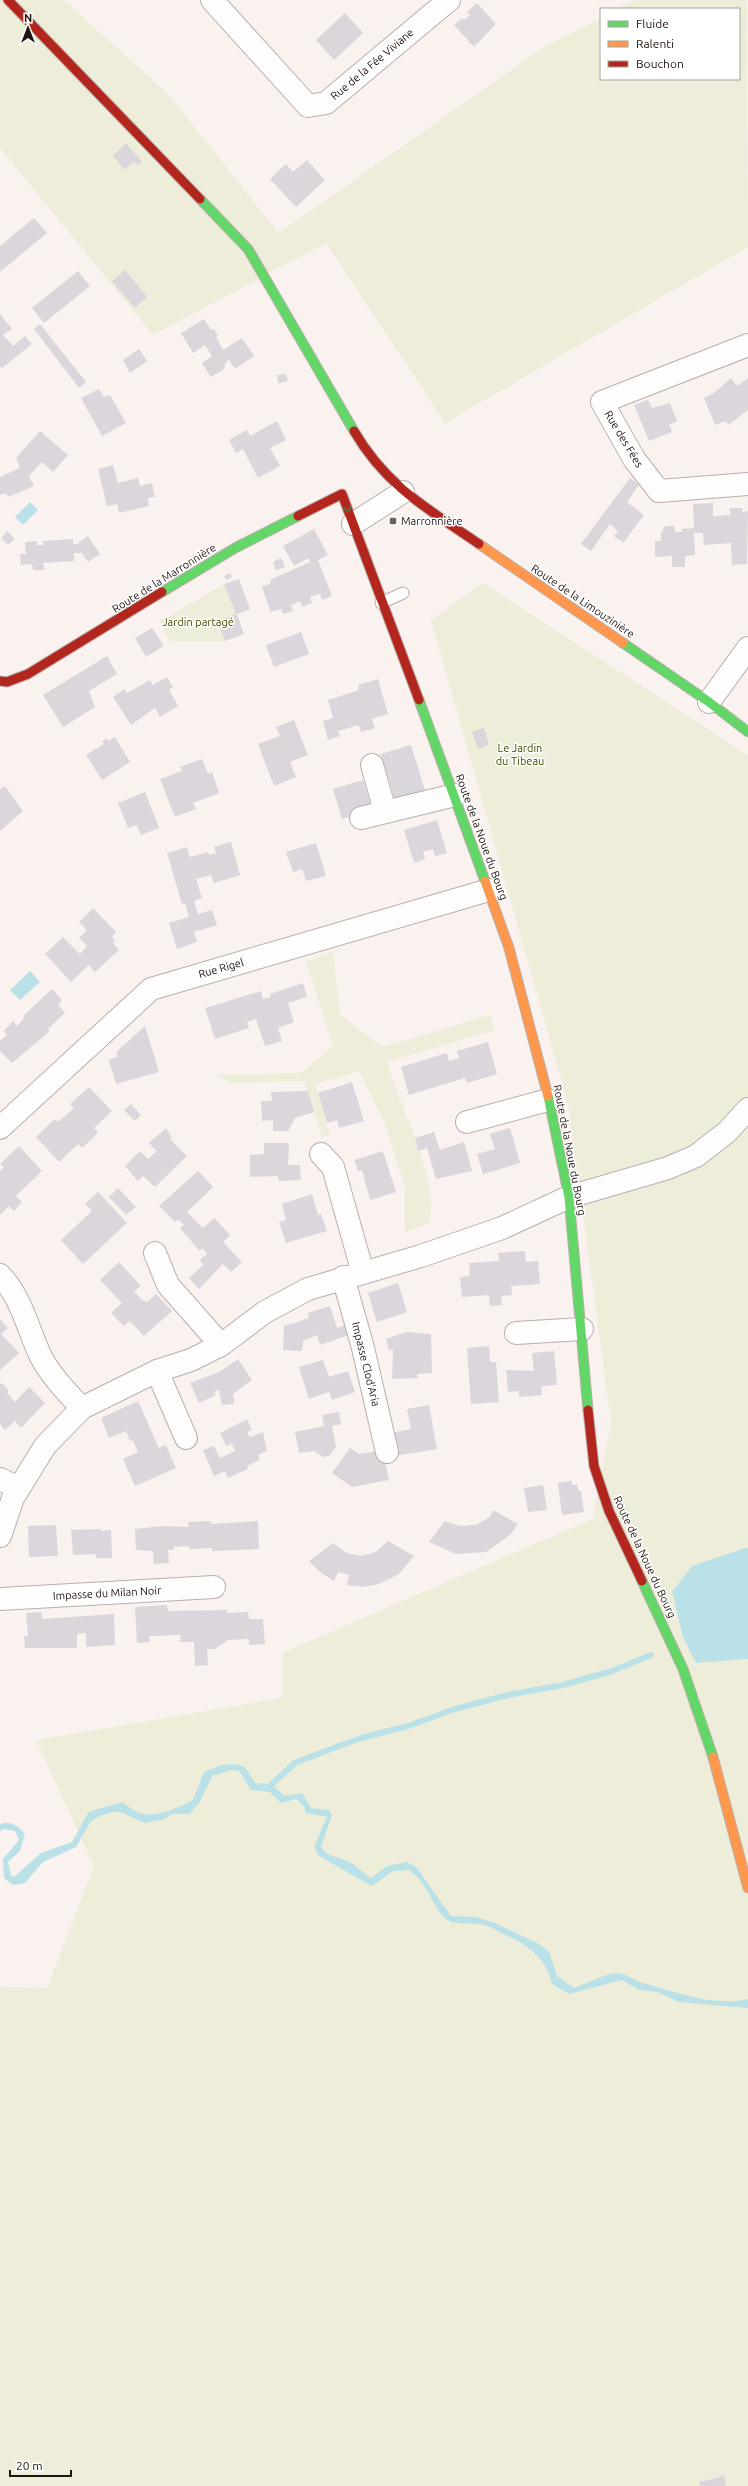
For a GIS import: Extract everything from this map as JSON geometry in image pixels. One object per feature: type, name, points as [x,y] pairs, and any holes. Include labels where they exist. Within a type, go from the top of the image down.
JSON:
[{"type":"street","name":"Route de la Limouzinière","points":[[8,0],[248,249],[368,455],[403,492],[710,702],[748,732]]},
{"type":"street","name":"Rue de la Fée Viviane","points":[[212,0],[308,106],[326,103],[449,0]]},
{"type":"street","name":"Rue des Fées","points":[[748,345],[602,402],[634,459],[659,491],[748,484]]},
{"type":"street","points":[[353,524],[403,492]]},
{"type":"street","name":"Route de la Noue du Bourg","points":[[342,494],[381,603],[455,795],[509,948],[548,1100],[569,1197],[582,1329],[590,1441],[594,1466],[609,1511],[683,1669],[710,1744],[748,1888]]},
{"type":"street","name":"Route de la Marronnière","points":[[0,681],[7,682],[28,674],[236,548],[342,494]]},
{"type":"street","points":[[710,702],[748,648]]},
{"type":"street","points":[[372,765],[385,811]]},
{"type":"street","points":[[361,818],[455,795]]},
{"type":"street","name":"Rue Rigel","points":[[0,1128],[152,989],[489,890]]},
{"type":"street","points":[[467,1122],[548,1100]]},
{"type":"street","points":[[0,1536],[9,1483],[82,1408],[157,1370],[191,1360],[221,1345],[271,1309],[308,1289],[502,1228],[569,1197],[668,1168],[696,1156],[727,1132],[748,1109]]},
{"type":"street","name":"Impasse Clod'Aria","points":[[321,1154],[333,1167],[353,1275],[363,1348],[387,1452]]},
{"type":"street","points":[[155,1253],[168,1285],[221,1345]]},
{"type":"street","points":[[0,1275],[14,1292],[42,1358],[66,1391],[82,1408]]},
{"type":"street","points":[[516,1333],[582,1329]]},
{"type":"street","points":[[157,1370],[186,1438]]},
{"type":"street","name":"Impasse du Milan Noir","points":[[0,1599],[214,1587]]},
{"type":"lane","points":[[381,603],[403,593]]},
{"type":"green space","points":[[0,0],[64,0],[169,95],[279,233],[544,47],[600,19],[600,80],[740,80],[740,8],[619,8],[634,0],[747,0],[748,247],[445,423],[326,243],[153,335],[0,148]]},
{"type":"green space","name":"Le Jardin du Tibeau","points":[[483,583],[748,755],[748,2486],[0,2486],[0,1987],[47,1988],[94,1866],[36,1740],[282,1698],[282,1653],[593,1519],[611,1422],[568,1104],[431,620]]},
{"type":"green space","name":"Jardin partagé","points":[[224,584],[236,614],[217,621],[225,641],[170,641],[159,622]]},
{"type":"green space","points":[[333,952],[340,1015],[383,1047],[490,1015],[495,1030],[387,1062],[422,1157],[431,1194],[430,1223],[405,1232],[405,1188],[385,1124],[359,1071],[315,1084],[330,1135],[322,1137],[304,1081],[231,1083],[215,1075],[301,1073],[333,1046],[306,961]]},
{"type":"water","points":[[30,502],[38,510],[23,525],[15,517]]},
{"type":"water","points":[[30,971],[40,982],[20,1000],[10,990]]},
{"type":"water","points":[[748,1548],[748,1659],[696,1663],[683,1637],[672,1592],[692,1566]]},
{"type":"water","points":[[236,1764],[245,1767],[255,1783],[272,1784],[284,1796],[302,1793],[311,1808],[329,1810],[332,1815],[321,1847],[327,1854],[350,1862],[371,1878],[387,1866],[407,1862],[416,1867],[451,1916],[475,1917],[493,1922],[539,1944],[549,1952],[557,1976],[574,1988],[613,1973],[618,1973],[640,1982],[708,2000],[735,2001],[748,1999],[748,2008],[679,2002],[657,1992],[639,1990],[622,1980],[569,1994],[552,1984],[545,1966],[540,1959],[520,1943],[491,1927],[480,1924],[464,1924],[449,1921],[445,1918],[436,1907],[421,1882],[409,1870],[393,1871],[372,1886],[319,1856],[314,1847],[327,1817],[306,1813],[304,1806],[296,1799],[281,1803],[270,1792],[251,1790],[239,1771],[231,1770],[212,1776],[200,1802],[189,1814],[172,1814],[165,1819],[145,1823],[120,1812],[112,1812],[102,1815],[91,1821],[76,1847],[43,1862],[25,1883],[13,1885],[4,1878],[3,1859],[19,1840],[15,1831],[4,1829],[0,1831],[0,1824],[8,1823],[14,1825],[25,1834],[20,1851],[8,1862],[11,1875],[14,1877],[41,1853],[72,1842],[88,1813],[91,1811],[122,1802],[139,1813],[163,1813],[193,1800],[204,1772],[221,1765]]},
{"type":"building","points":[[477,3],[496,24],[474,47],[454,25],[462,18],[464,20],[470,15],[467,12]]},
{"type":"building","points":[[345,13],[363,33],[334,60],[316,40]]},
{"type":"building","points":[[126,143],[142,162],[138,166],[134,161],[125,170],[113,156]]},
{"type":"building","points":[[307,160],[325,180],[296,207],[270,179],[286,164],[293,172]]},
{"type":"building","points":[[34,218],[47,233],[0,272],[0,246]]},
{"type":"building","points":[[125,270],[147,297],[135,308],[112,281]]},
{"type":"building","points":[[78,271],[90,286],[44,323],[32,308]]},
{"type":"building","points":[[0,314],[12,329],[3,335],[13,346],[25,336],[32,344],[2,368],[0,366]]},
{"type":"building","points":[[204,319],[211,330],[214,329],[218,336],[216,337],[223,350],[242,338],[254,356],[235,369],[229,360],[226,362],[224,369],[211,377],[202,363],[212,356],[205,345],[193,353],[181,333]]},
{"type":"building","points":[[40,324],[86,382],[79,388],[34,329]]},
{"type":"building","points":[[139,349],[147,361],[130,373],[123,360]]},
{"type":"building","points":[[286,374],[288,381],[278,383],[277,375]]},
{"type":"building","points":[[731,378],[737,386],[748,378],[748,410],[728,425],[726,421],[715,425],[704,398],[714,393]]},
{"type":"building","points":[[99,389],[104,397],[110,395],[126,423],[102,436],[81,398]]},
{"type":"building","points":[[648,400],[652,408],[670,403],[677,421],[669,425],[672,432],[649,441],[634,405]]},
{"type":"building","points":[[277,421],[286,440],[270,448],[280,466],[258,478],[243,449],[236,453],[229,440],[247,430],[250,436]]},
{"type":"building","points":[[40,431],[68,455],[53,472],[42,462],[29,476],[34,486],[8,497],[6,493],[0,495],[0,477],[20,468],[16,458]]},
{"type":"building","points":[[113,465],[118,483],[138,478],[140,486],[152,483],[155,497],[148,498],[149,506],[119,513],[117,504],[107,506],[98,469]]},
{"type":"building","points":[[630,478],[639,485],[627,502],[644,515],[623,543],[614,536],[618,531],[610,524],[591,551],[581,544]]},
{"type":"building","points":[[713,503],[713,516],[730,515],[730,508],[742,508],[743,512],[748,511],[747,564],[732,565],[731,543],[704,545],[703,533],[694,533],[695,555],[685,556],[685,567],[672,567],[672,556],[655,557],[655,541],[661,541],[661,533],[665,526],[674,526],[675,532],[682,532],[682,529],[694,528],[693,504]]},
{"type":"building","points":[[314,529],[328,555],[318,560],[332,596],[322,600],[320,594],[310,597],[312,603],[302,607],[300,601],[291,605],[293,611],[283,614],[281,609],[271,612],[262,587],[271,583],[270,580],[310,562],[308,558],[294,566],[283,546]]},
{"type":"building","points":[[7,531],[15,539],[8,545],[1,538]]},
{"type":"building","points":[[88,536],[100,554],[88,562],[82,553],[74,553],[74,561],[43,563],[44,570],[33,570],[32,564],[21,565],[20,554],[26,554],[25,542],[37,541],[37,545],[43,545],[43,541],[73,539],[73,544],[77,544]]},
{"type":"building","points":[[281,558],[285,567],[276,570],[273,562]]},
{"type":"building","points":[[230,573],[232,577],[226,580],[224,576]]},
{"type":"building","points":[[239,579],[250,609],[237,614],[244,634],[225,641],[217,621],[236,614],[224,584]]},
{"type":"building","points":[[152,628],[164,646],[146,657],[135,638]]},
{"type":"building","points":[[301,632],[309,654],[274,667],[266,645]]},
{"type":"building","points":[[107,656],[117,674],[89,691],[95,707],[63,727],[43,695]]},
{"type":"building","points":[[167,677],[173,687],[169,690],[178,706],[160,717],[155,708],[131,725],[113,697],[124,689],[127,693],[150,680],[153,685]]},
{"type":"building","points":[[378,679],[388,714],[372,719],[375,728],[361,732],[359,725],[338,731],[340,736],[328,740],[323,721],[333,718],[328,700],[359,690],[358,685]]},
{"type":"building","points":[[294,720],[308,755],[290,762],[296,777],[274,786],[258,744],[280,736],[276,727]]},
{"type":"building","points":[[484,728],[489,745],[478,749],[472,732]]},
{"type":"building","points":[[115,737],[130,762],[102,780],[86,755],[104,744],[102,741],[107,738],[108,741]]},
{"type":"building","points":[[411,745],[427,797],[397,806],[381,754]]},
{"type":"building","points":[[202,759],[208,774],[212,772],[219,793],[193,803],[196,809],[175,817],[160,779],[182,771],[180,767]]},
{"type":"building","points":[[363,780],[372,810],[342,819],[333,789]]},
{"type":"building","points":[[5,786],[23,811],[0,831],[0,789]]},
{"type":"building","points":[[145,792],[159,828],[141,835],[137,825],[128,828],[118,803]]},
{"type":"building","points":[[437,820],[447,853],[435,856],[433,849],[423,852],[425,859],[414,863],[404,830]]},
{"type":"building","points":[[231,842],[240,875],[214,883],[211,875],[196,879],[202,898],[194,901],[198,914],[212,910],[217,925],[194,932],[197,942],[177,949],[169,923],[189,917],[185,903],[182,904],[167,853],[187,847],[190,857],[208,852],[209,855],[216,853],[214,847]]},
{"type":"building","points":[[316,843],[326,876],[306,881],[302,869],[293,872],[286,852]]},
{"type":"building","points":[[93,908],[116,932],[112,937],[115,940],[113,943],[119,950],[95,972],[89,965],[71,982],[45,954],[63,937],[80,954],[87,946],[79,938],[87,930],[79,922]]},
{"type":"building","points":[[303,983],[307,997],[288,1003],[294,1022],[278,1028],[282,1041],[265,1046],[256,1019],[247,1022],[249,1028],[215,1039],[205,1008],[261,991],[263,999],[271,997],[270,994]]},
{"type":"building","points":[[52,989],[62,1000],[58,1005],[65,1013],[48,1029],[50,1031],[12,1063],[0,1051],[0,1041],[7,1035],[4,1031],[13,1021],[17,1026],[24,1018],[23,1016]]},
{"type":"building","points":[[145,1026],[159,1072],[116,1084],[109,1060],[118,1057],[116,1052]]},
{"type":"building","points":[[488,1042],[497,1074],[467,1083],[465,1078],[409,1095],[401,1067],[447,1053],[449,1061],[459,1058],[457,1051]]},
{"type":"building","points":[[352,1082],[364,1121],[339,1128],[337,1120],[327,1123],[318,1093]]},
{"type":"building","points":[[89,1087],[112,1111],[94,1128],[98,1133],[82,1148],[78,1144],[59,1162],[36,1137],[55,1119],[58,1122],[74,1108],[70,1104]]},
{"type":"building","points":[[308,1091],[314,1112],[295,1118],[288,1131],[273,1131],[273,1120],[262,1121],[261,1101],[272,1101],[271,1092]]},
{"type":"building","points":[[131,1104],[141,1115],[135,1121],[124,1110]]},
{"type":"building","points":[[166,1128],[172,1138],[170,1139],[187,1156],[155,1187],[143,1176],[138,1181],[125,1166],[140,1151],[148,1159],[157,1151],[149,1143]]},
{"type":"building","points":[[510,1128],[520,1163],[483,1174],[477,1154],[495,1149],[490,1134]]},
{"type":"building","points":[[434,1132],[440,1150],[464,1142],[472,1171],[436,1179],[427,1148],[418,1151],[415,1138]]},
{"type":"building","points":[[264,1143],[289,1143],[288,1165],[300,1165],[301,1180],[279,1181],[278,1176],[250,1177],[250,1155],[264,1154]]},
{"type":"building","points":[[19,1146],[42,1171],[16,1196],[22,1202],[14,1211],[9,1206],[0,1215],[0,1171],[4,1167],[0,1164]]},
{"type":"building","points":[[383,1151],[396,1192],[370,1200],[362,1170],[358,1171],[354,1160]]},
{"type":"building","points":[[198,1171],[213,1187],[187,1212],[203,1228],[214,1218],[230,1235],[223,1242],[242,1262],[231,1272],[223,1264],[199,1289],[189,1278],[203,1265],[200,1260],[207,1254],[202,1248],[200,1251],[180,1228],[184,1225],[178,1219],[175,1222],[159,1206]]},
{"type":"building","points":[[118,1188],[136,1207],[126,1215],[109,1197]]},
{"type":"building","points":[[98,1192],[127,1223],[83,1264],[61,1240],[92,1211],[85,1204]]},
{"type":"building","points":[[312,1194],[318,1215],[321,1214],[327,1231],[286,1243],[279,1222],[286,1220],[282,1204]]},
{"type":"building","points":[[525,1251],[526,1262],[538,1261],[540,1284],[511,1286],[512,1295],[501,1296],[502,1305],[490,1306],[489,1295],[462,1297],[460,1277],[470,1276],[469,1263],[499,1261],[498,1253]]},
{"type":"building","points":[[119,1262],[141,1286],[134,1291],[142,1300],[147,1302],[156,1294],[172,1311],[144,1336],[130,1321],[124,1326],[111,1313],[122,1303],[100,1280]]},
{"type":"building","points":[[398,1283],[407,1312],[377,1322],[368,1293]]},
{"type":"building","points":[[330,1306],[337,1328],[346,1325],[349,1335],[320,1345],[317,1335],[303,1341],[302,1351],[283,1350],[284,1326],[309,1318],[308,1313]]},
{"type":"building","points":[[0,1319],[8,1328],[1,1334],[19,1353],[0,1370]]},
{"type":"building","points":[[406,1332],[431,1334],[432,1373],[417,1374],[418,1378],[392,1379],[393,1350],[389,1350],[386,1339]]},
{"type":"building","points":[[489,1346],[490,1362],[496,1362],[499,1402],[471,1404],[467,1348]]},
{"type":"building","points":[[554,1351],[557,1385],[541,1386],[542,1395],[519,1397],[519,1391],[508,1392],[506,1370],[534,1371],[532,1353]]},
{"type":"building","points":[[238,1359],[252,1380],[233,1394],[234,1404],[222,1405],[219,1390],[214,1392],[216,1395],[199,1403],[190,1383],[219,1372]]},
{"type":"building","points":[[323,1360],[329,1377],[348,1371],[355,1392],[332,1400],[329,1392],[309,1399],[299,1367]]},
{"type":"building","points":[[2,1383],[9,1391],[7,1393],[15,1402],[29,1387],[45,1403],[21,1428],[15,1421],[5,1430],[0,1424],[0,1385]]},
{"type":"building","points":[[138,1401],[159,1448],[166,1445],[176,1468],[135,1486],[123,1459],[138,1452],[133,1440],[130,1441],[126,1431],[109,1438],[101,1418]]},
{"type":"building","points":[[429,1405],[437,1449],[394,1456],[390,1433],[411,1429],[407,1409]]},
{"type":"building","points":[[339,1412],[341,1424],[332,1426],[336,1447],[329,1456],[323,1457],[314,1451],[299,1453],[295,1432],[324,1426],[322,1415]]},
{"type":"building","points":[[247,1419],[252,1430],[247,1432],[250,1437],[263,1432],[267,1451],[258,1455],[260,1460],[247,1466],[248,1469],[228,1478],[225,1471],[214,1476],[203,1450],[214,1446],[220,1458],[235,1451],[232,1444],[226,1446],[220,1433]]},
{"type":"building","points":[[350,1448],[359,1454],[383,1450],[389,1480],[352,1487],[332,1473]]},
{"type":"building","points":[[572,1481],[572,1485],[577,1484],[578,1491],[581,1491],[584,1512],[562,1515],[558,1483]]},
{"type":"building","points":[[543,1485],[547,1510],[528,1512],[524,1488]]},
{"type":"building","points":[[493,1510],[518,1524],[510,1535],[486,1552],[456,1554],[429,1542],[445,1521],[460,1526],[476,1525],[490,1517]]},
{"type":"building","points":[[211,1521],[211,1524],[258,1521],[259,1549],[212,1551],[212,1548],[190,1549],[189,1546],[174,1547],[174,1550],[168,1550],[169,1563],[154,1564],[153,1551],[136,1550],[135,1529],[162,1526],[189,1527],[188,1522]]},
{"type":"building","points":[[56,1525],[58,1556],[29,1557],[28,1526]]},
{"type":"building","points":[[101,1529],[101,1531],[111,1530],[112,1558],[96,1558],[96,1554],[73,1555],[71,1530]]},
{"type":"building","points":[[388,1541],[414,1556],[399,1574],[379,1584],[363,1587],[347,1585],[349,1575],[338,1572],[334,1581],[320,1572],[309,1561],[333,1543],[346,1553],[361,1556],[376,1552]]},
{"type":"building","points":[[167,1605],[168,1611],[227,1610],[227,1613],[248,1612],[249,1619],[263,1619],[265,1644],[249,1645],[249,1639],[228,1640],[215,1649],[207,1649],[208,1665],[195,1666],[194,1642],[180,1642],[181,1635],[149,1636],[150,1642],[137,1643],[135,1607]]},
{"type":"building","points":[[42,1612],[42,1619],[114,1614],[115,1645],[86,1647],[86,1633],[77,1634],[77,1648],[25,1648],[24,1636],[28,1636],[26,1613]]},
{"type":"building","points":[[724,2476],[726,2486],[700,2486],[699,2482]]},
{"type":"waterway","points":[[272,1784],[296,1762],[361,1738],[408,1726],[455,1709],[508,1695],[563,1685],[612,1671],[651,1655]]},
{"type":"traffic: fast","points":[[200,199],[248,249],[354,431]]},
{"type":"traffic: fast","points":[[162,592],[235,548],[298,516]]},
{"type":"traffic: fast","points":[[623,643],[709,702],[748,732]]},
{"type":"traffic: fast","points":[[419,700],[485,881]]},
{"type":"traffic: fast","points":[[548,1096],[569,1197],[588,1410]]},
{"type":"traffic: fast","points":[[642,1581],[683,1669],[713,1757]]},
{"type":"traffic: slow","points":[[479,544],[623,643]]},
{"type":"traffic: slow","points":[[485,881],[509,948],[548,1096]]},
{"type":"traffic: slow","points":[[713,1757],[748,1888]]},
{"type":"traffic: jam","points":[[8,0],[200,199]]},
{"type":"traffic: jam","points":[[354,431],[366,450],[394,482],[425,507],[479,544]]},
{"type":"traffic: jam","points":[[298,516],[342,494],[419,700]]},
{"type":"traffic: jam","points":[[0,681],[7,682],[28,674],[162,592]]},
{"type":"traffic: jam","points":[[588,1410],[594,1466],[609,1511],[642,1581]]},
{"type":"place","name":"Marronnière","points":[[393,521]]}]
